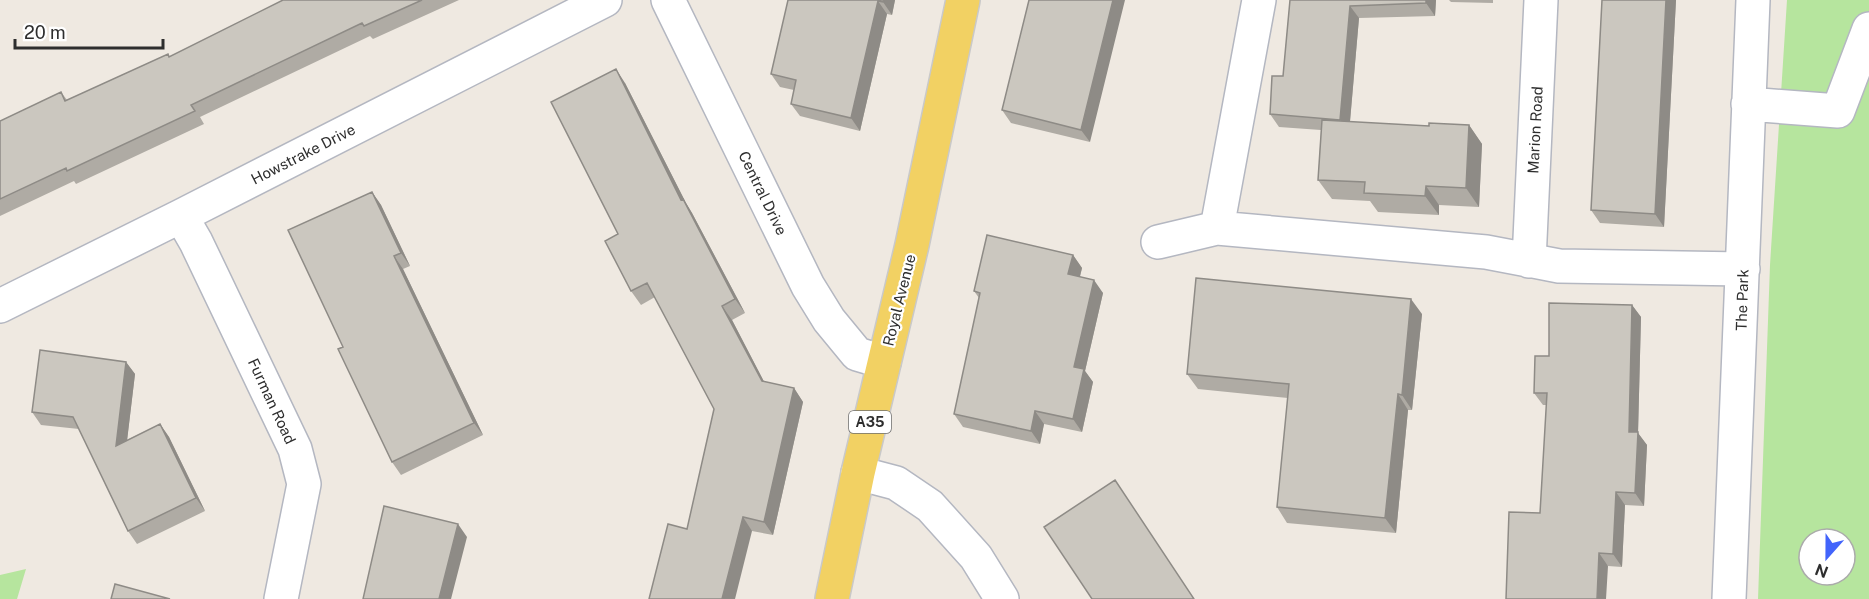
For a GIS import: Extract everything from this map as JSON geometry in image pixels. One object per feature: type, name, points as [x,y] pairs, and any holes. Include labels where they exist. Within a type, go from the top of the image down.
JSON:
[{"type":"main road","name":"Royal Avenue","points":[[832,599],[858,474],[912,245],[963,0]]},
{"type":"street","name":"Howstrake Drive","points":[[0,306],[605,0]]},
{"type":"street","name":"Central Drive","points":[[668,0],[808,286],[829,320],[857,354],[884,362]]},
{"type":"street","points":[[1217,228],[1259,0]]},
{"type":"street","name":"Marion Road","points":[[1529,261],[1541,0]]},
{"type":"street","name":"The Park","points":[[1729,599],[1753,0]]},
{"type":"street","points":[[1748,104],[1838,111],[1869,29]]},
{"type":"street","name":"Furman Road","points":[[181,216],[196,242],[294,449],[302,475],[304,484],[281,599]]},
{"type":"street","points":[[1158,242],[1217,228],[1486,252],[1559,266],[1743,268]]},
{"type":"street","points":[[858,474],[896,483],[930,506],[976,557],[1002,599]]},
{"type":"green space","points":[[1787,0],[1869,0],[1869,599],[1758,599],[1770,265]]},
{"type":"green space","points":[[26,569],[17,599],[0,599],[0,575]]},
{"type":"building","points":[[283,0],[422,0],[364,26],[362,23],[191,105],[195,111],[67,171],[66,168],[0,199],[0,121],[61,92],[65,101],[168,54],[169,57]]},
{"type":"building","points":[[788,0],[884,0],[883,2],[878,1],[851,118],[791,104],[796,80],[771,74]]},
{"type":"building","points":[[1029,0],[1113,0],[1081,130],[1002,110]]},
{"type":"building","points":[[1290,0],[1426,0],[1426,3],[1350,6],[1340,120],[1270,114],[1272,76],[1283,76]]},
{"type":"building","points":[[1602,0],[1666,0],[1655,214],[1591,210]]},
{"type":"building","points":[[616,69],[681,200],[683,199],[735,299],[722,306],[762,381],[794,388],[764,522],[743,517],[722,599],[649,599],[668,524],[687,529],[714,409],[647,283],[631,291],[605,241],[618,234],[551,102]]},
{"type":"building","points":[[1322,120],[1429,126],[1429,123],[1469,125],[1466,188],[1426,186],[1425,196],[1364,193],[1365,182],[1318,180]]},
{"type":"building","points":[[372,192],[401,253],[394,256],[474,423],[392,462],[338,349],[343,347],[288,230]]},
{"type":"building","points":[[987,235],[1073,255],[1068,274],[1094,280],[1074,367],[1084,369],[1073,419],[1035,411],[1031,431],[954,414],[980,293],[974,291]]},
{"type":"building","points":[[1196,278],[1411,299],[1402,395],[1398,394],[1385,518],[1277,507],[1289,384],[1187,374]]},
{"type":"building","points":[[1549,303],[1632,305],[1629,432],[1638,432],[1635,493],[1616,492],[1613,554],[1599,553],[1597,599],[1506,599],[1509,512],[1540,513],[1547,393],[1534,393],[1535,356],[1549,356]]},
{"type":"building","points":[[40,350],[126,362],[116,446],[160,424],[196,498],[128,531],[73,417],[32,412]]},
{"type":"building","points":[[1115,480],[1194,599],[1092,599],[1044,527]]},
{"type":"building","points":[[384,506],[458,524],[439,599],[363,599]]},
{"type":"building","points":[[115,584],[170,599],[111,599]]}]
